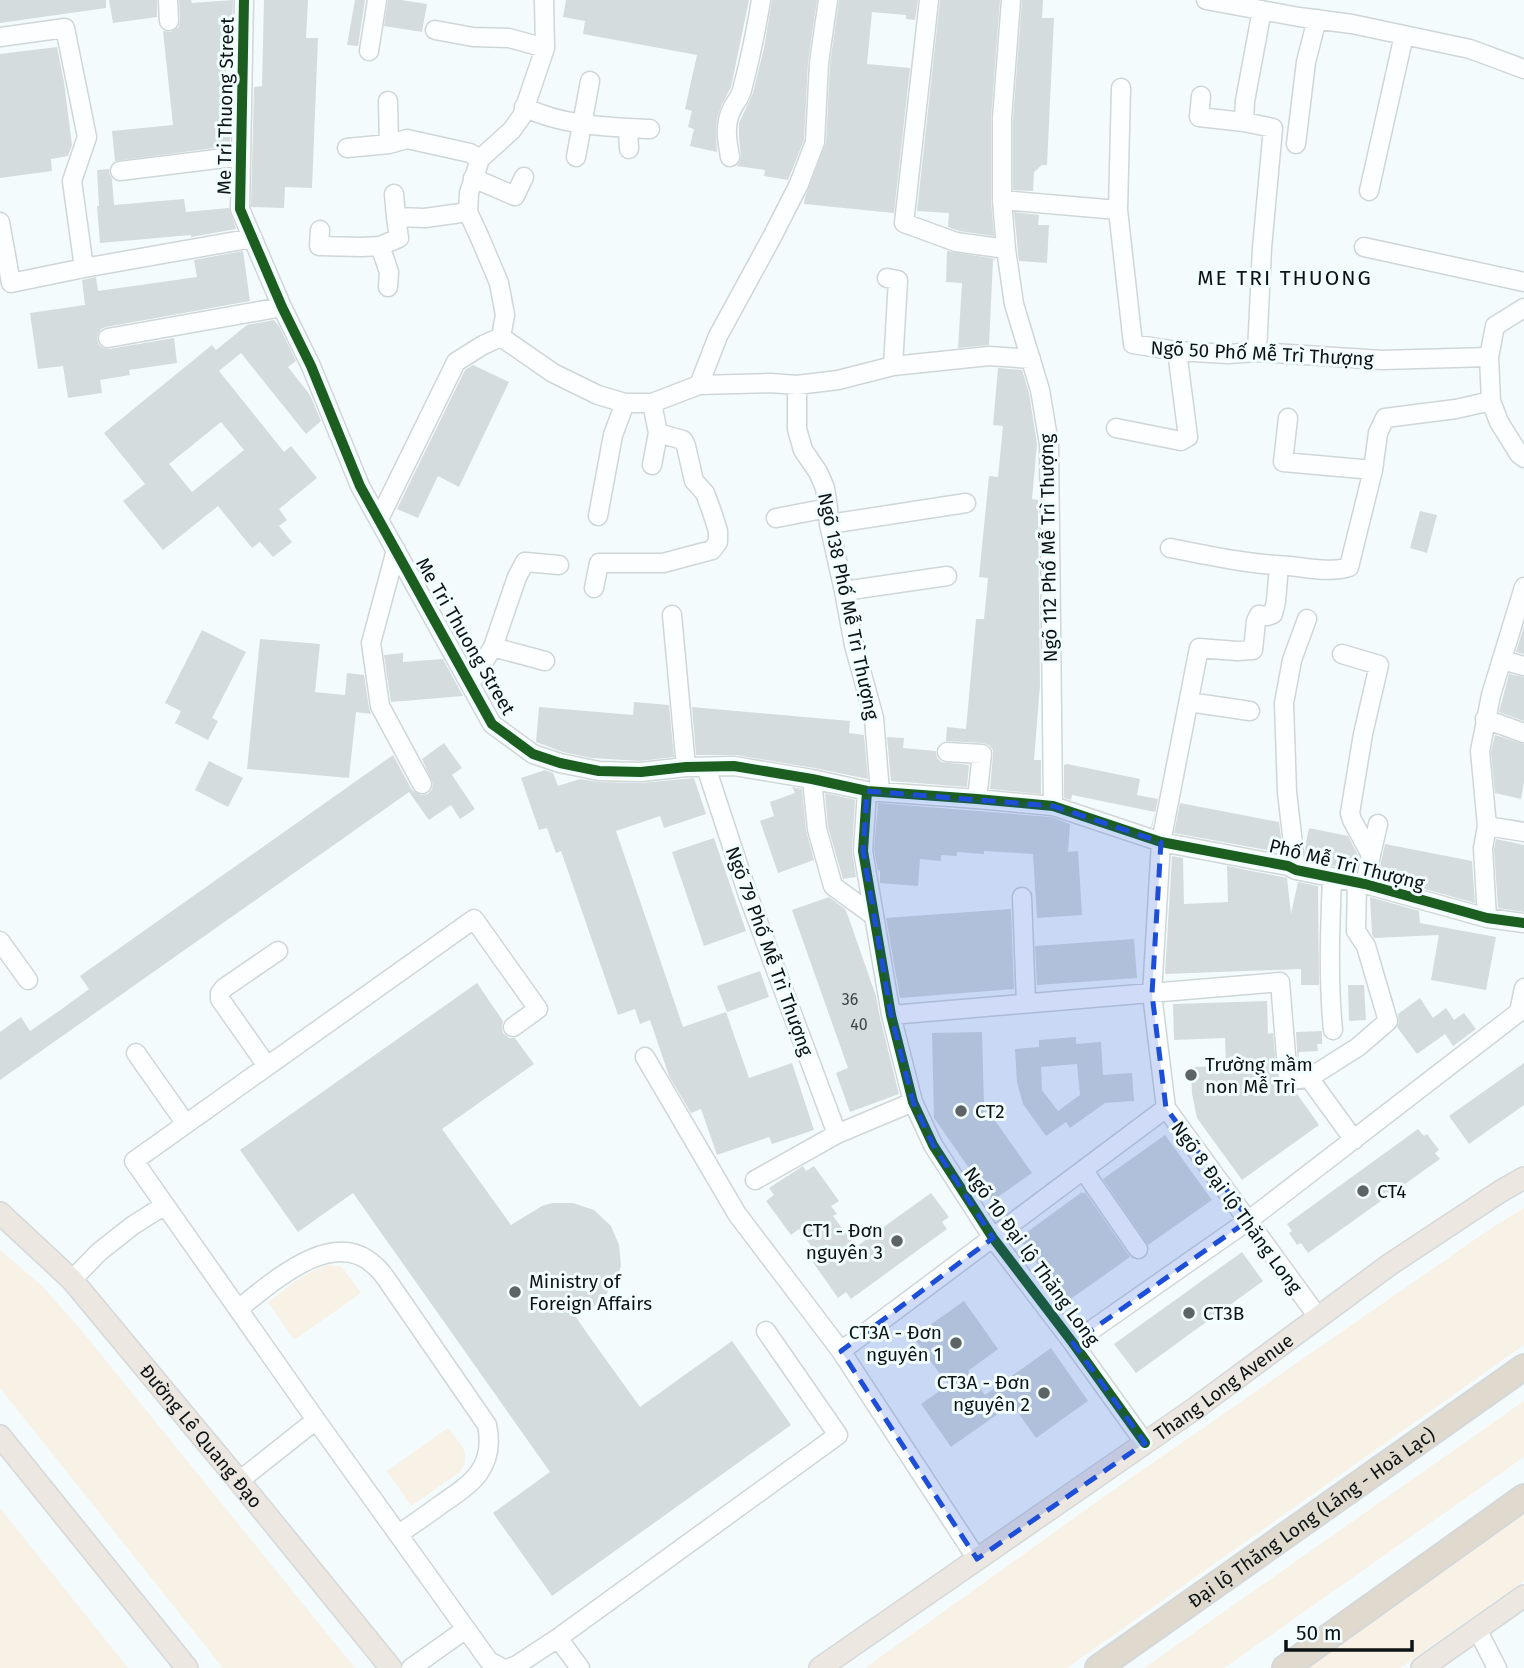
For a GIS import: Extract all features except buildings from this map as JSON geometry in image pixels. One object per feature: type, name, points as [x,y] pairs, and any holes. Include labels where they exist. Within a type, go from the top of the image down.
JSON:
[{"type":"highway","name":"Đại lộ Thăng Long (Láng - Hoà Lạc)","points":[[1098,1668],[1524,1367]]},
{"type":"highway","points":[[1285,1668],[1524,1497]]},
{"type":"main road","name":"Thang Long Avenue","points":[[820,1668],[1197,1407],[1442,1229],[1524,1178]]},
{"type":"main road","name":"Đường Lê Quang Đạo","points":[[0,1213],[72,1280],[391,1668]]},
{"type":"main road","points":[[0,1436],[187,1668]]},
{"type":"main road","points":[[1422,1668],[1524,1596]]},
{"type":"street","points":[[168,0],[169,21]]},
{"type":"street","name":"Me Tri Thuong Street","points":[[244,0],[240,209],[282,307],[311,366],[360,486],[492,724],[533,754],[599,771],[641,772],[734,766],[874,791],[1053,806],[1161,842]]},
{"type":"street","points":[[369,51],[377,0]]},
{"type":"street","points":[[501,337],[505,315],[499,283],[468,212],[469,193],[480,159],[512,130],[522,117],[545,48],[544,0]]},
{"type":"street","points":[[730,157],[726,135],[731,110],[740,98],[755,39],[761,0]]},
{"type":"street","points":[[699,385],[718,336],[799,184],[815,142],[819,63],[828,0]]},
{"type":"street","points":[[929,0],[904,223],[956,242],[1006,249]]},
{"type":"street","name":"Ngõ 112 Phố Mễ Trì Thượng","points":[[1011,0],[1002,119],[1002,200],[1014,304],[1040,390],[1049,444],[1053,806]]},
{"type":"street","points":[[1206,0],[1352,24],[1470,49],[1524,69]]},
{"type":"street","points":[[1244,122],[1245,101],[1262,9]]},
{"type":"street","points":[[1296,144],[1306,62],[1317,19]]},
{"type":"street","points":[[0,37],[65,28],[87,137],[72,181],[83,268]]},
{"type":"street","points":[[435,30],[473,37],[509,38],[545,48]]},
{"type":"street","points":[[1369,191],[1404,35]]},
{"type":"street","points":[[576,157],[590,80]]},
{"type":"street","points":[[1002,200],[1118,210],[1121,88]]},
{"type":"street","points":[[1201,96],[1199,117],[1273,128],[1256,352]]},
{"type":"street","points":[[388,101],[389,144]]},
{"type":"street","points":[[524,107],[569,122],[650,129]]},
{"type":"street","points":[[628,128],[629,149]]},
{"type":"street","points":[[347,148],[389,144],[407,139],[470,153],[480,159]]},
{"type":"street","points":[[120,172],[241,156]]},
{"type":"street","points":[[473,178],[515,195],[524,177]]},
{"type":"street","points":[[320,230],[319,246],[380,246],[398,238],[394,194]]},
{"type":"street","name":"Ngõ 50 Phố Mễ Trì Thượng","points":[[1118,210],[1133,344],[1177,351],[1228,354],[1256,352],[1382,360],[1489,357]]},
{"type":"street","points":[[396,218],[425,218],[468,212]]},
{"type":"street","points":[[0,222],[11,283],[253,238]]},
{"type":"street","points":[[380,246],[388,272],[388,287]]},
{"type":"street","points":[[1364,247],[1524,282]]},
{"type":"street","points":[[887,278],[898,280],[893,366]]},
{"type":"street","points":[[108,338],[282,307]]},
{"type":"street","points":[[1524,308],[1495,326],[1489,357],[1491,401],[1499,422],[1524,458]]},
{"type":"street","points":[[501,337],[553,373],[598,395],[625,403],[652,403],[699,385],[797,385],[838,380],[893,366],[989,356],[1031,359]]},
{"type":"street","points":[[379,519],[456,362],[482,345],[501,337]]},
{"type":"street","points":[[1116,428],[1181,441],[1188,437],[1177,351]]},
{"type":"street","name":"Ngõ 138 Phố Mễ Trì Thượng","points":[[797,385],[797,429],[803,450],[825,488],[854,645],[874,718],[874,791],[863,851],[874,916]]},
{"type":"street","points":[[1170,548],[1247,563],[1342,569],[1349,567],[1373,470],[1378,433],[1385,418],[1456,409],[1491,401]]},
{"type":"street","points":[[598,516],[613,435],[625,403]]},
{"type":"street","points":[[652,403],[658,433],[652,465]]},
{"type":"street","points":[[1288,418],[1283,462],[1373,470]]},
{"type":"street","points":[[594,588],[599,563],[663,563],[712,550],[718,542],[718,531],[705,492],[694,481],[683,440],[658,433]]},
{"type":"street","points":[[776,518],[829,516],[966,503]]},
{"type":"street","points":[[396,550],[371,643],[380,706],[422,784]]},
{"type":"street","points":[[470,684],[493,647],[517,577],[525,562],[559,565]]},
{"type":"street","name":"Ngõ 8 Đại lộ Thăng Long","points":[[1279,566],[1273,614],[1259,615],[1253,650],[1199,648],[1161,842],[1152,994],[1166,1108],[1318,1317]]},
{"type":"street","points":[[845,591],[947,576]]},
{"type":"street","points":[[1487,918],[1483,848],[1487,826],[1480,751],[1485,719],[1523,593]]},
{"type":"street","points":[[672,615],[687,767]]},
{"type":"street","points":[[1296,870],[1287,792],[1284,704],[1292,660],[1307,619]]},
{"type":"street","points":[[493,647],[545,661]]},
{"type":"street","points":[[1342,654],[1379,665],[1363,734],[1350,813],[1371,855]]},
{"type":"street","points":[[1502,660],[1524,666]]},
{"type":"street","points":[[1189,702],[1250,711]]},
{"type":"street","points":[[1485,719],[1524,733]]},
{"type":"street","points":[[947,752],[982,754],[978,799]]},
{"type":"street","name":"Ngõ 79 Phố Mễ Trì Thượng","points":[[706,767],[748,895],[837,1134]]},
{"type":"street","points":[[812,779],[817,829],[833,886],[874,916]]},
{"type":"street","points":[[891,1015],[1280,982],[1288,1080],[1309,1078],[1358,1047],[1388,1021],[1366,946],[1356,931],[1361,883],[1378,824]]},
{"type":"street","points":[[1487,826],[1524,832]]},
{"type":"street","name":"Phố Mễ Trì Thượng","points":[[1161,842],[1288,866],[1487,918],[1524,923]]},
{"type":"street","points":[[1332,877],[1329,957],[1333,1030]]},
{"type":"street","points":[[1022,897],[1026,1003]]},
{"type":"street","name":"Ngõ 10 Đại lộ Thăng Long","points":[[874,916],[891,1015],[913,1102],[933,1146],[993,1238],[1145,1443]]},
{"type":"street","points":[[502,1668],[489,1661],[134,1161],[474,919],[538,1009],[513,1027]]},
{"type":"street","points":[[0,941],[28,979]]},
{"type":"street","points":[[267,1066],[220,999],[220,993],[278,951]]},
{"type":"street","points":[[1073,1343],[1249,1220],[1521,1016],[1524,988]]},
{"type":"street","points":[[136,1053],[186,1124]]},
{"type":"street","points":[[645,1057],[737,1214],[841,1351],[977,1559]]},
{"type":"street","points":[[1309,1078],[1354,1140]]},
{"type":"street","points":[[755,1180],[837,1134],[913,1102]]},
{"type":"street","points":[[841,1351],[1166,1108]]},
{"type":"street","points":[[1084,1171],[1139,1248]]},
{"type":"street","points":[[72,1280],[99,1252],[165,1205]]},
{"type":"street","points":[[238,1309],[300,1264],[317,1255],[339,1251],[359,1255],[373,1263],[385,1277],[487,1425],[489,1436],[484,1466],[474,1481],[399,1534]]},
{"type":"street","points":[[509,1668],[558,1638],[838,1435],[766,1331]]},
{"type":"street","points":[[239,1481],[316,1420]]},
{"type":"street","points":[[411,1668],[466,1629]]},
{"type":"street","points":[[1477,1629],[1496,1668]]},
{"type":"street","points":[[558,1638],[580,1668]]},
{"type":"highlighted area","points":[[867,791],[1053,806],[1161,842],[1152,994],[1166,1108],[1249,1220],[1073,1343],[1145,1443],[977,1559],[841,1351],[993,1238],[933,1145],[913,1102],[891,1015],[863,851]]},
{"type":"shaded area","points":[[1524,1208],[1524,1345],[1067,1668],[865,1668],[1095,1503]]},
{"type":"shaded area","points":[[0,1250],[42,1286],[77,1325],[355,1668],[223,1668],[0,1388]]},
{"type":"shaded area","points":[[329,1265],[342,1267],[361,1293],[294,1340],[268,1302],[305,1276]]},
{"type":"shaded area","points":[[1524,1401],[1524,1457],[1224,1668],[1144,1668]]},
{"type":"shaded area","points":[[448,1428],[463,1449],[464,1465],[460,1472],[411,1506],[387,1471]]},
{"type":"shaded area","points":[[1524,1506],[1524,1581],[1400,1668],[1296,1668]]},
{"type":"shaded area","points":[[0,1508],[128,1668],[0,1668]]},
{"type":"cycle path","points":[[244,0],[240,209],[282,307],[311,366],[360,486],[492,724],[533,754],[599,771],[641,772],[734,766],[867,791],[1053,806],[1161,842],[1288,866],[1487,918],[1524,923]]},
{"type":"cycle path","points":[[867,791],[863,851],[891,1015],[913,1102],[933,1145],[993,1238],[1145,1443]]},
{"type":"place","name":"Trường mầm non Mễ Trì","points":[[1191,1075]]},
{"type":"place","name":"CT2","points":[[961,1111]]},
{"type":"place","name":"CT4","points":[[1363,1191]]},
{"type":"place","name":"CT1 - Đơn nguyên 3","points":[[897,1241]]},
{"type":"place","name":"Ministry of Foreign Affairs","points":[[515,1292]]},
{"type":"place","name":"CT3B","points":[[1189,1313]]},
{"type":"place","name":"CT3A - Đơn nguyên 1","points":[[956,1343]]},
{"type":"place","name":"CT3A - Đơn nguyên 2","points":[[1044,1393]]},
{"type":"district","name":"ME TRI THUONG","points":[[1285,278]]}]
